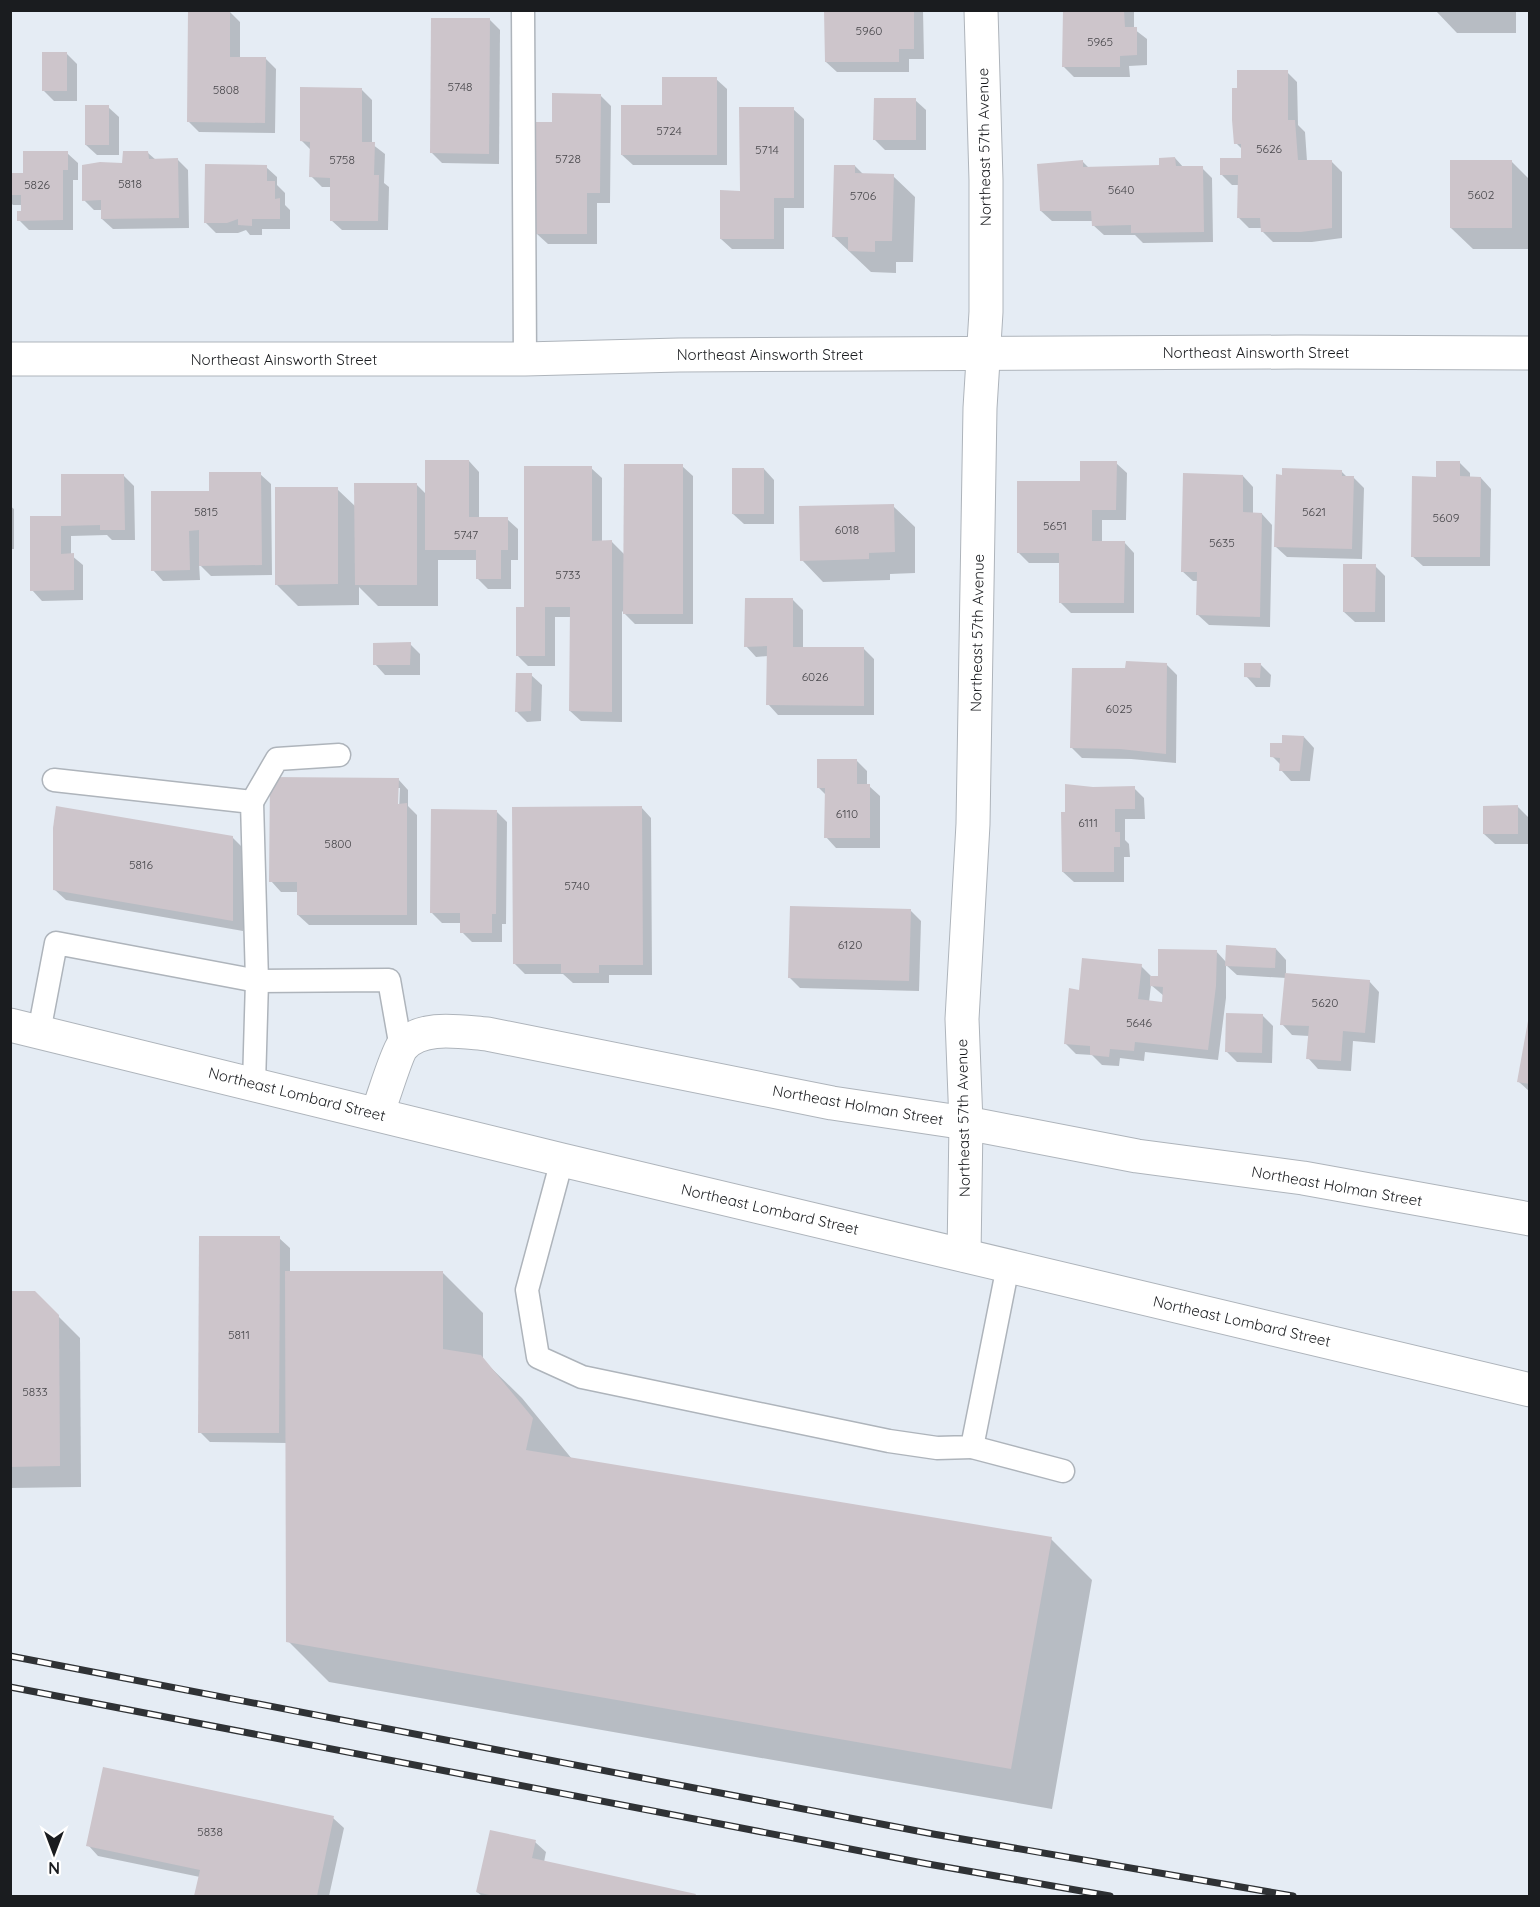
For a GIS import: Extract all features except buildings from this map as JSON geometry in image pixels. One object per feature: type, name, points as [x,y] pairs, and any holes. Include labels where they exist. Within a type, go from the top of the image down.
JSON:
[{"type":"street","name":"Northeast 57th Avenue","points":[[964,1255],[966,1123],[962,1019],[973,824],[980,408],[986,312],[986,180],[981,10]]},
{"type":"street","name":"Northeast Ainsworth Street","points":[[10,359],[525,359],[679,354],[1530,353]]},
{"type":"street","name":"Northeast Lombard Street","points":[[25,1029],[562,1160],[1530,1390]]},
{"type":"street","name":"Northeast Holman Street","points":[[401,1048],[420,1035],[449,1031],[487,1034],[832,1103],[966,1123],[1081,1147],[1303,1178],[1530,1219]]},
{"type":"street","points":[[377,1114],[401,1048]]},
{"type":"lane","points":[[523,10],[525,359]]},
{"type":"lane","points":[[254,1084],[257,981],[252,802],[277,759],[339,755]]},
{"type":"lane","points":[[54,780],[252,802]]},
{"type":"lane","points":[[25,1029],[56,943],[257,981],[390,980],[401,1048]]},
{"type":"lane","points":[[562,1160],[527,1290],[538,1357],[582,1377],[889,1441],[937,1448],[972,1447],[1063,1470]]},
{"type":"lane","points":[[972,1447],[1008,1266]]},
{"type":"railway","points":[[10,1656],[933,1834],[1293,1896]]},
{"type":"railway","points":[[10,1687],[928,1864],[1110,1896]]}]
